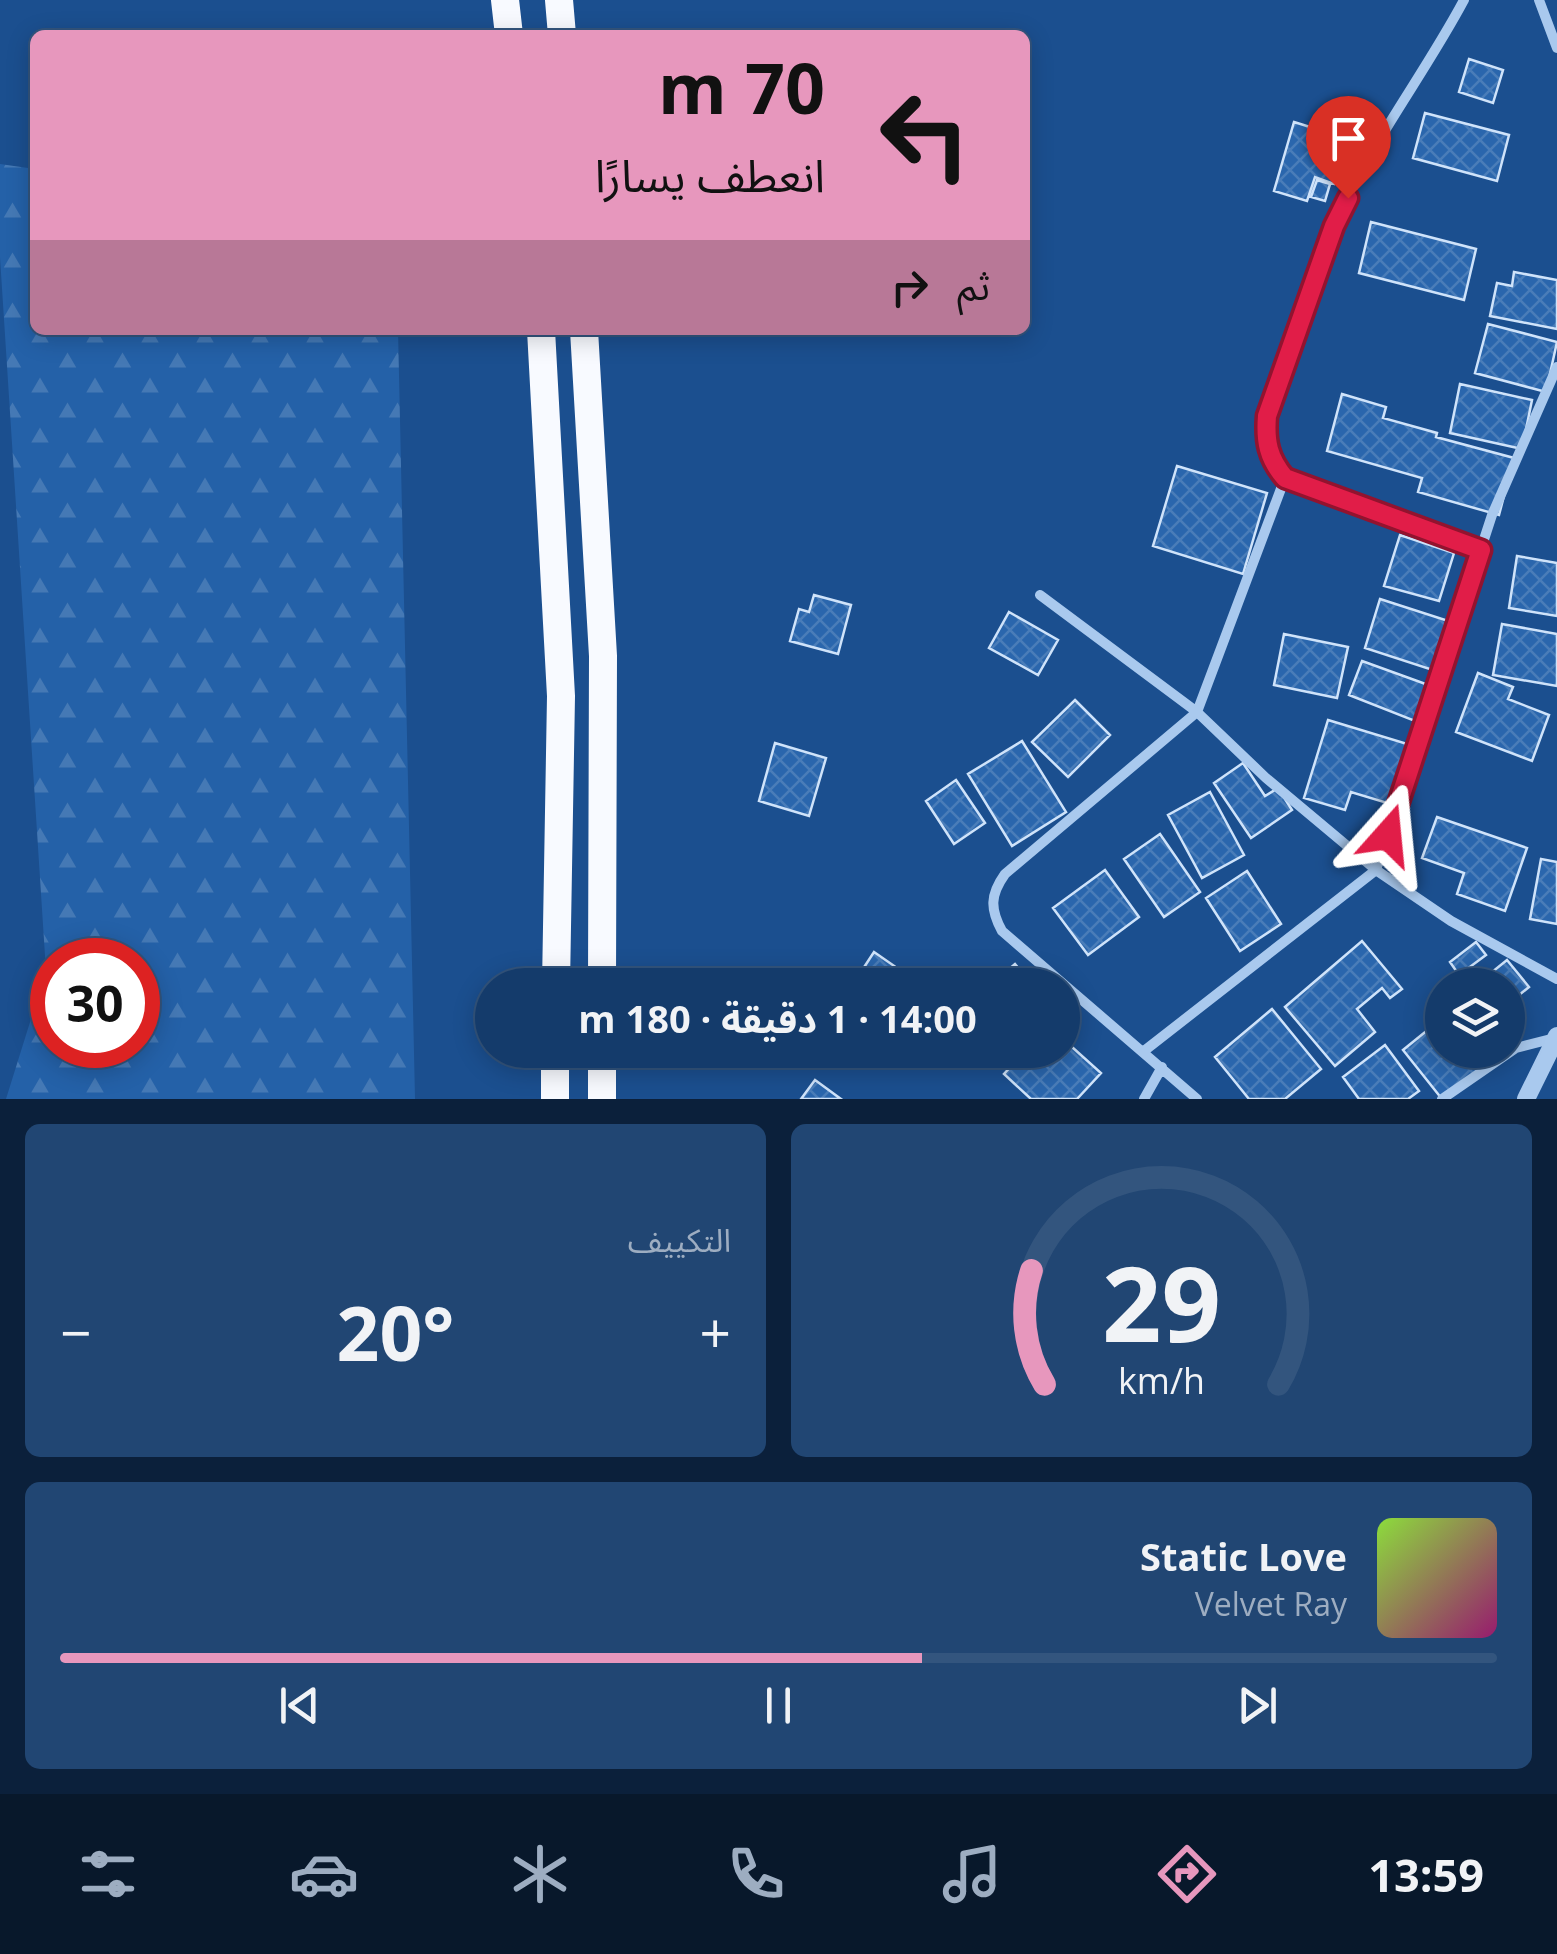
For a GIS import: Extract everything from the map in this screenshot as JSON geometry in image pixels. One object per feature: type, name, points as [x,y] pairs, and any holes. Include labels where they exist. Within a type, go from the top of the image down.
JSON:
[{"type":"highway","points":[[504,0],[508,30]]},
{"type":"highway","points":[[559,0],[562,30]]},
{"type":"highway","points":[[540,335],[560,696],[556,968]]},
{"type":"highway","points":[[584,335],[604,656],[602,968]]},
{"type":"highway","points":[[555,1099],[556,1068]]},
{"type":"highway","points":[[602,1068],[602,1099]]},
{"type":"street","points":[[1464,0],[1378,140],[1334,226],[1267,416],[1265,439],[1272,463],[1285,478],[1481,550]]},
{"type":"street","points":[[1539,0],[1557,48]]},
{"type":"street","points":[[1144,1050],[1376,870],[1492,516],[1557,367]]},
{"type":"street","points":[[1197,1099],[1002,932],[993,914],[992,899],[1005,874],[1197,712],[1285,478]]},
{"type":"street","points":[[1040,594],[1197,712],[1266,778],[1376,870],[1451,921],[1557,978]]},
{"type":"street","points":[[1442,1099],[1516,1048],[1556,1037]]},
{"type":"street","points":[[1526,1099],[1556,1037]]},
{"type":"street","points":[[1144,1099],[1162,1067]]},
{"type":"green space","points":[[0,164],[30,168],[30,335],[398,335],[415,1099],[6,1099],[30,1022],[30,1068],[160,1068],[160,938],[44,938],[0,257]]},
{"type":"building","points":[[1469,59],[1503,70],[1493,103],[1459,92]]},
{"type":"building","points":[[1425,113],[1509,135],[1497,181],[1413,158]]},
{"type":"building","points":[[1294,122],[1349,139],[1334,184],[1315,177],[1307,201],[1274,191]]},
{"type":"building","points":[[1317,180],[1330,184],[1325,201],[1311,197]]},
{"type":"building","points":[[1371,222],[1476,249],[1464,300],[1359,273]]},
{"type":"building","points":[[1514,272],[1557,280],[1557,329],[1490,316],[1497,283],[1512,286]]},
{"type":"building","points":[[1488,324],[1557,342],[1546,392],[1475,373]]},
{"type":"building","points":[[1460,384],[1532,400],[1522,449],[1450,433]]},
{"type":"building","points":[[1342,394],[1386,407],[1383,418],[1514,458],[1499,515],[1418,492],[1422,478],[1327,451]]},
{"type":"building","points":[[1177,466],[1267,493],[1243,574],[1153,546]]},
{"type":"building","points":[[1400,535],[1454,553],[1439,601],[1384,586]]},
{"type":"building","points":[[1517,556],[1557,563],[1557,616],[1509,608]]},
{"type":"building","points":[[814,595],[851,605],[838,654],[790,641],[799,609],[809,612]]},
{"type":"building","points":[[1380,599],[1464,626],[1448,675],[1365,648]]},
{"type":"building","points":[[1009,612],[1058,640],[1038,675],[989,648]]},
{"type":"building","points":[[1502,624],[1557,634],[1557,686],[1493,675]]},
{"type":"building","points":[[1284,634],[1348,647],[1337,698],[1274,685]]},
{"type":"building","points":[[1362,661],[1434,687],[1420,723],[1349,695]]},
{"type":"building","points":[[1478,673],[1513,687],[1508,699],[1549,715],[1532,761],[1456,732]]},
{"type":"building","points":[[1075,700],[1110,735],[1068,777],[1032,742]]},
{"type":"building","points":[[1328,720],[1424,749],[1407,809],[1351,792],[1345,810],[1304,798]]},
{"type":"building","points":[[1022,741],[1066,812],[1012,846],[968,774]]},
{"type":"building","points":[[775,743],[826,758],[809,816],[759,801]]},
{"type":"building","points":[[1243,763],[1265,796],[1278,788],[1292,810],[1251,838],[1214,783]]},
{"type":"building","points":[[956,780],[985,823],[954,844],[926,801]]},
{"type":"building","points":[[1210,792],[1244,855],[1202,878],[1168,815]]},
{"type":"building","points":[[1437,817],[1527,848],[1505,911],[1457,894],[1464,873],[1422,858]]},
{"type":"building","points":[[1160,834],[1200,892],[1164,917],[1124,859]]},
{"type":"building","points":[[1541,859],[1557,862],[1557,924],[1530,919]]},
{"type":"building","points":[[1105,870],[1139,917],[1088,955],[1053,908]]},
{"type":"building","points":[[1247,871],[1281,924],[1240,951],[1206,898]]},
{"type":"building","points":[[1362,941],[1402,989],[1390,998],[1382,988],[1357,1009],[1375,1032],[1335,1066],[1285,1007]]},
{"type":"building","points":[[1476,942],[1486,955],[1468,968],[1454,968],[1450,962]]},
{"type":"building","points":[[874,952],[897,968],[864,968]]},
{"type":"building","points":[[1507,960],[1514,968],[1497,968]]},
{"type":"building","points":[[1272,1009],[1321,1069],[1285,1099],[1249,1099],[1215,1057]]},
{"type":"building","points":[[1425,1032],[1425,1068],[1480,1070],[1442,1099],[1403,1050]]},
{"type":"building","points":[[1385,1045],[1419,1091],[1408,1099],[1359,1099],[1343,1077]]},
{"type":"building","points":[[1080,1054],[1101,1073],[1077,1099],[1031,1099],[1004,1074],[1010,1068],[1080,1068]]},
{"type":"building","points":[[815,1080],[841,1099],[801,1099]]},
{"type":"route","points":[[1348,198],[1334,226],[1267,416],[1265,439],[1272,463],[1285,478],[1481,550],[1388,835]]}]
